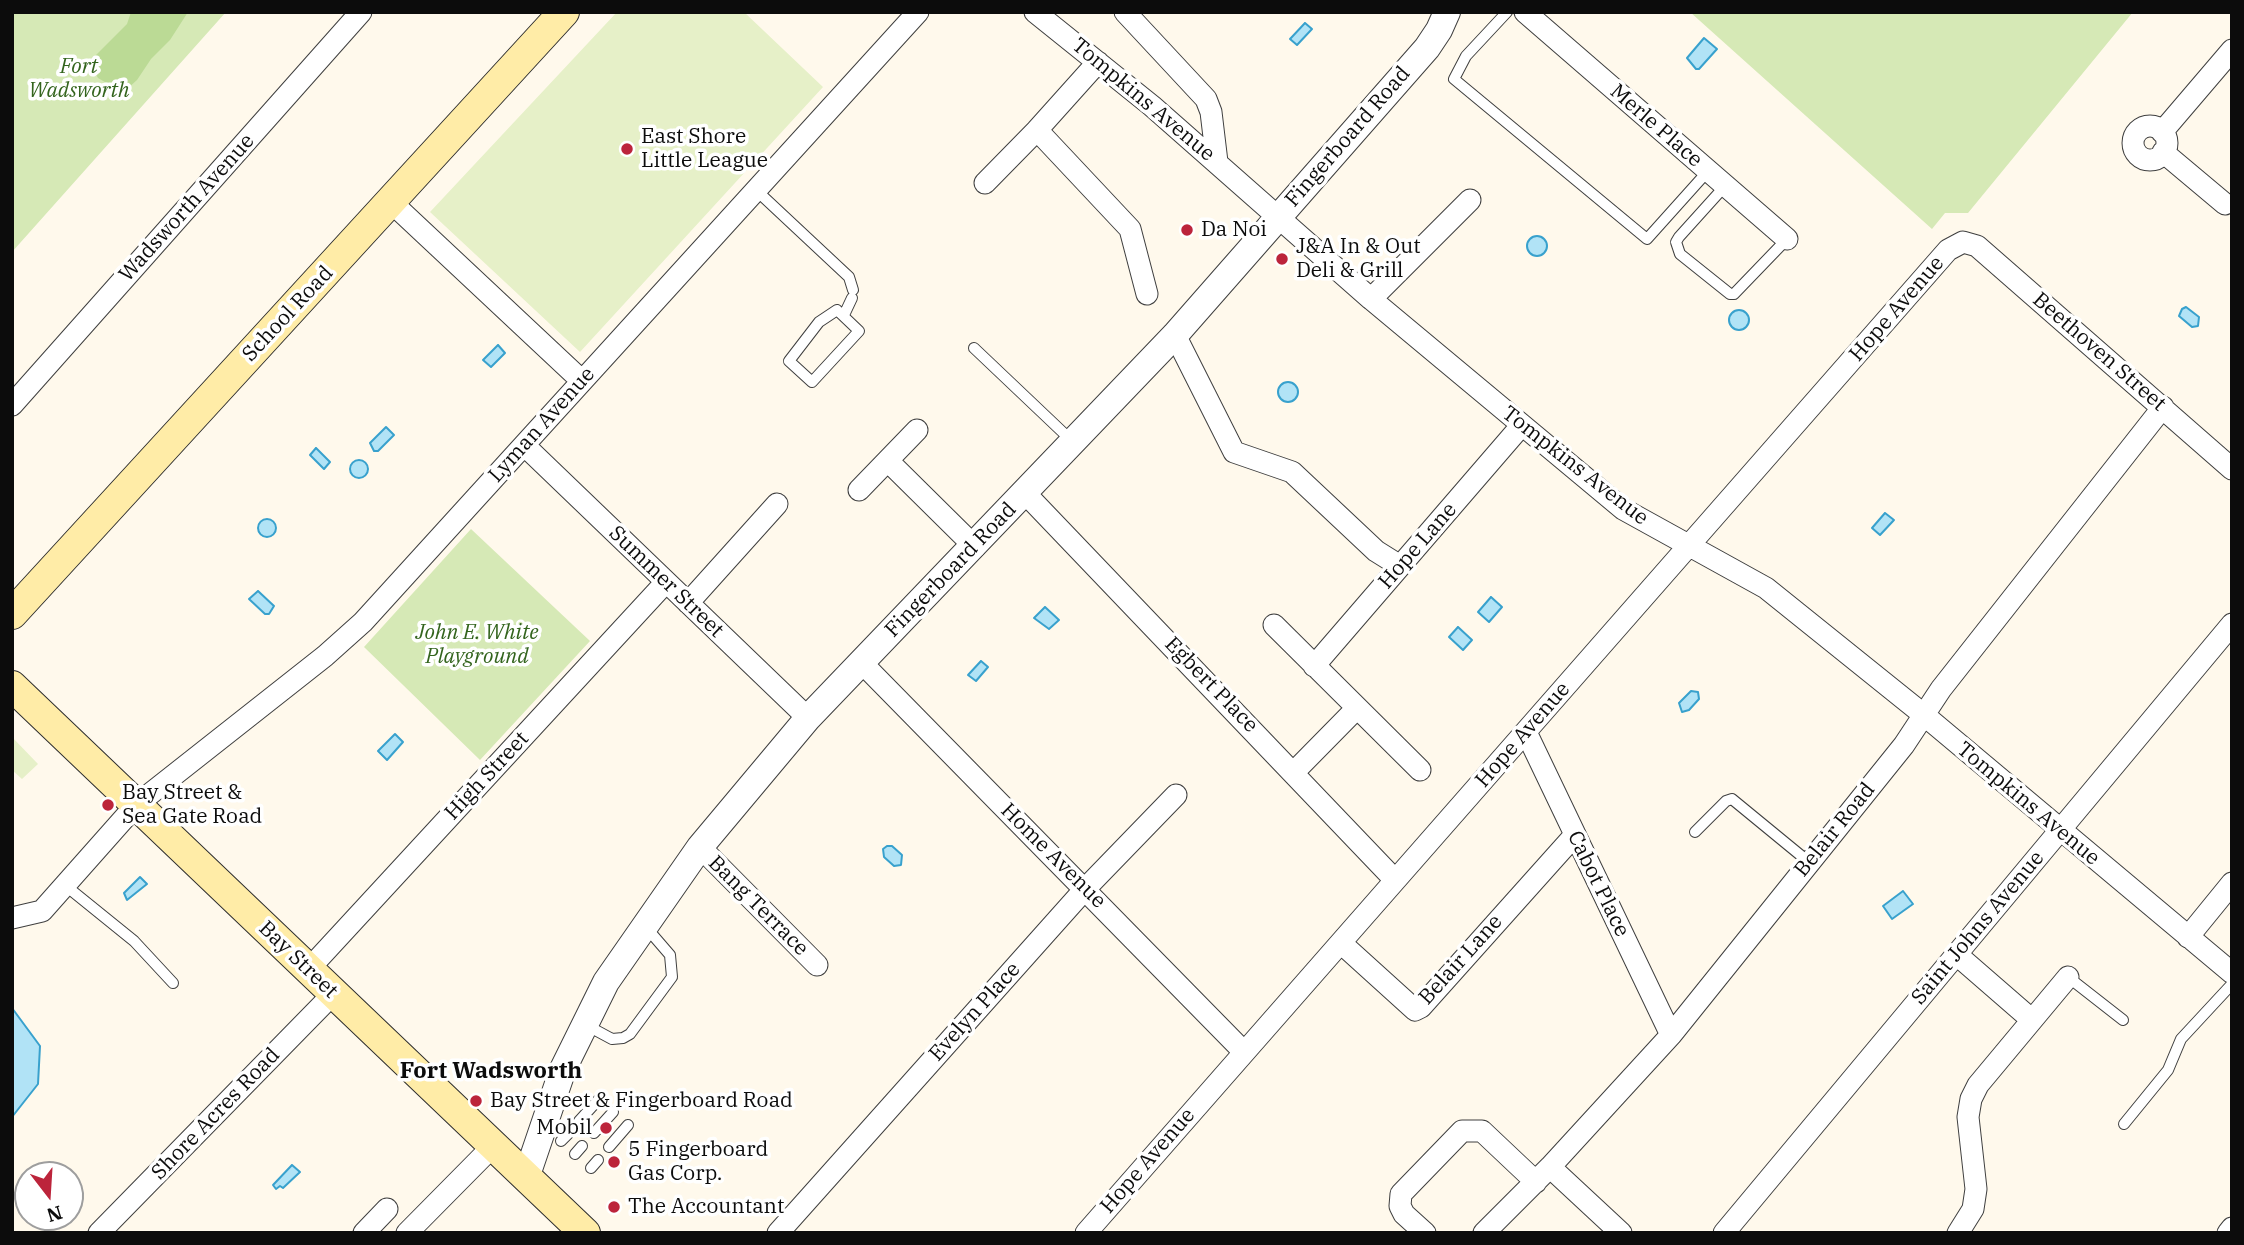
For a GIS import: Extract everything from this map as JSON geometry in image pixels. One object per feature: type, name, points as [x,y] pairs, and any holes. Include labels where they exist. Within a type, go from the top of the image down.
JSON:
[{"type":"main road","name":"School Road","points":[[12,614],[564,12]]},
{"type":"main road","name":"Bay Street","points":[[12,686],[586,1233]]},
{"type":"street","name":"Wadsworth Avenue","points":[[12,405],[361,12]]},
{"type":"street","name":"Lyman Avenue","points":[[12,918],[42,911],[66,886],[118,821],[344,640],[918,12]]},
{"type":"street","name":"Tompkins Avenue","points":[[1035,12],[1217,162],[1371,299],[1623,509],[1766,589],[1924,715],[2232,973]]},
{"type":"street","points":[[1125,12],[1206,99],[1211,112],[1217,162]]},
{"type":"street","name":"Fingerboard Road","points":[[527,1175],[563,1069],[606,982],[643,925],[700,847],[808,718],[975,547],[1175,335],[1427,48],[1440,30],[1447,12]]},
{"type":"street","name":"Merle Place","points":[[1525,12],[1787,240]]},
{"type":"street","points":[[2225,204],[2163,142],[2232,50]]},
{"type":"street","points":[[985,183],[1098,62]]},
{"type":"street","points":[[1037,130],[1130,229],[1147,294]]},
{"type":"street","points":[[1371,299],[1470,200]]},
{"type":"street","points":[[391,202],[582,381]]},
{"type":"street","name":"Beethoven Street","points":[[1963,242],[1978,246],[2232,469]]},
{"type":"street","name":"Hope Avenue","points":[[1086,1233],[1948,250],[1963,242]]},
{"type":"street","points":[[1175,335],[1234,452],[1292,472],[1376,551],[1400,566]]},
{"type":"street","name":"Belair Road","points":[[1484,1233],[1543,1175],[1671,1035],[1904,745],[1941,689],[2163,407]]},
{"type":"street","name":"Hope Lane","points":[[1314,666],[1521,426]]},
{"type":"street","points":[[859,490],[917,430]]},
{"type":"street","name":"Summer Street","points":[[524,445],[808,718]]},
{"type":"street","points":[[888,461],[975,547]]},
{"type":"street","name":"Egbert Place","points":[[1024,492],[1395,880]]},
{"type":"street","points":[[688,603],[777,505]]},
{"type":"street","name":"High Street","points":[[309,971],[666,582]]},
{"type":"street","name":"Saint Johns Avenue","points":[[1724,1233],[2232,624]]},
{"type":"street","points":[[1274,625],[1420,770]]},
{"type":"street","name":"Home Avenue","points":[[861,662],[1243,1051]]},
{"type":"street","points":[[1294,772],[1357,708]]},
{"type":"street","name":"Cabot Place","points":[[1526,732],[1671,1035]]},
{"type":"street","name":"Evelyn Place","points":[[778,1233],[1085,889],[1176,795]]},
{"type":"street","name":"Belair Lane","points":[[1341,943],[1415,1010],[1422,1007],[1574,836]]},
{"type":"street","name":"Bang Terrace","points":[[700,847],[817,965]]},
{"type":"street","points":[[2188,937],[2232,883]]},
{"type":"street","points":[[1956,954],[2032,1020]]},
{"type":"street","points":[[1958,1233],[1973,1209],[1976,1189],[1968,1117],[1971,1099],[1978,1085],[2068,977]]},
{"type":"street","name":"Shore Acres Road","points":[[99,1233],[333,994]]},
{"type":"street","points":[[1425,1233],[1400,1206],[1401,1194],[1462,1132],[1482,1131],[1621,1233]]},
{"type":"street","points":[[407,1233],[494,1145]]},
{"type":"street","points":[[364,1233],[387,1209]]},
{"type":"street","points":[[2228,1233],[2232,1228]]},
{"type":"lane","points":[[1507,12],[1466,57],[1454,79],[1647,239],[1708,171]]},
{"type":"lane","points":[[1725,186],[1679,237],[1676,242],[1680,254],[1730,294],[1734,294],[1787,240]]},
{"type":"lane","points":[[756,190],[849,277],[852,294],[844,315]]},
{"type":"lane","points":[[837,310],[844,315],[859,331],[812,382],[789,361],[819,322],[837,310]]},
{"type":"lane","points":[[974,348],[1073,442]]},
{"type":"lane","points":[[1695,832],[1726,801],[1734,800],[1810,863]]},
{"type":"lane","points":[[66,886],[134,941],[173,983]]},
{"type":"lane","points":[[584,1024],[612,1039],[623,1038],[630,1034],[672,977],[670,955],[643,925]]},
{"type":"lane","points":[[2068,977],[2123,1020]]},
{"type":"lane","points":[[2124,1124],[2168,1070],[2181,1039],[2232,984]]},
{"type":"lane","points":[[579,1121],[598,1100]]},
{"type":"lane","points":[[594,1133],[613,1112]]},
{"type":"lane","points":[[610,1147],[628,1125]]},
{"type":"green space","name":"Fort Wadsworth","points":[[12,12],[226,12],[12,252]]},
{"type":"green space","points":[[131,12],[188,12],[170,40],[151,59],[137,80],[127,89],[117,89],[98,78],[91,66],[92,59],[127,24]]},
{"type":"green space","name":"East Shore Little League","points":[[617,12],[744,12],[823,87],[580,352],[430,212]]},
{"type":"green space","points":[[1690,12],[2133,12],[1968,213],[1945,213],[1932,229]]},
{"type":"green space","name":"John E. White Playground","points":[[471,529],[590,641],[480,760],[364,647]]},
{"type":"green space","points":[[12,737],[38,764],[22,779],[12,770]]},
{"type":"water","points":[[1305,23],[1312,29],[1297,45],[1290,39]]},
{"type":"water","points":[[1704,38],[1717,49],[1696,69],[1687,58]]},
{"type":"water","points":[[1537,236],[1544,239],[1547,246],[1544,253],[1537,256],[1530,253],[1527,246],[1530,239]]},
{"type":"water","points":[[2186,307],[2199,317],[2198,326],[2192,327],[2179,316]]},
{"type":"water","points":[[1739,310],[1746,313],[1749,320],[1746,327],[1739,330],[1732,327],[1729,320],[1732,313]]},
{"type":"water","points":[[498,345],[505,353],[491,367],[483,360]]},
{"type":"water","points":[[1288,382],[1295,385],[1298,392],[1295,399],[1288,402],[1281,399],[1278,392],[1281,385]]},
{"type":"water","points":[[386,427],[394,435],[378,451],[374,451],[370,443]]},
{"type":"water","points":[[316,448],[330,462],[324,469],[310,455]]},
{"type":"water","points":[[355,460],[363,460],[368,469],[366,476],[355,478],[350,473],[350,465]]},
{"type":"water","points":[[1885,513],[1894,520],[1880,535],[1872,528]]},
{"type":"water","points":[[263,519],[271,519],[276,528],[274,535],[263,537],[258,532],[258,524]]},
{"type":"water","points":[[258,591],[274,606],[269,614],[265,614],[249,599]]},
{"type":"water","points":[[1491,597],[1502,607],[1489,622],[1478,612]]},
{"type":"water","points":[[1045,607],[1059,620],[1049,629],[1034,618]]},
{"type":"water","points":[[1458,627],[1472,640],[1463,650],[1449,637]]},
{"type":"water","points":[[981,661],[988,667],[976,681],[968,675]]},
{"type":"water","points":[[1691,691],[1698,692],[1699,699],[1689,710],[1682,712],[1679,703]]},
{"type":"water","points":[[395,734],[403,742],[387,760],[378,751]]},
{"type":"water","points":[[892,846],[902,855],[901,865],[894,866],[884,857],[883,849]]},
{"type":"water","points":[[140,877],[147,884],[127,900],[124,893]]},
{"type":"water","points":[[1903,891],[1913,904],[1892,919],[1883,906]]},
{"type":"water","points":[[12,1008],[40,1046],[38,1084],[12,1117]]},
{"type":"water","points":[[292,1165],[300,1172],[283,1188],[280,1186],[276,1189],[273,1185]]},
{"type":"place","name":"East Shore Little League","points":[[627,149]]},
{"type":"place","name":"Da Noi","points":[[1187,230]]},
{"type":"place","name":"J&A In & Out Deli & Grill","points":[[1282,259]]},
{"type":"place","name":"Bay Street & Sea Gate Road","points":[[108,805]]},
{"type":"place","name":"Bay Street & Fingerboard Road","points":[[476,1101]]},
{"type":"place","name":"Mobil","points":[[606,1128]]},
{"type":"place","name":"5 Fingerboard Gas Corp.","points":[[614,1162]]},
{"type":"place","name":"The Accountant","points":[[614,1207]]},
{"type":"district","name":"Fort Wadsworth","points":[[491,1071]]}]
